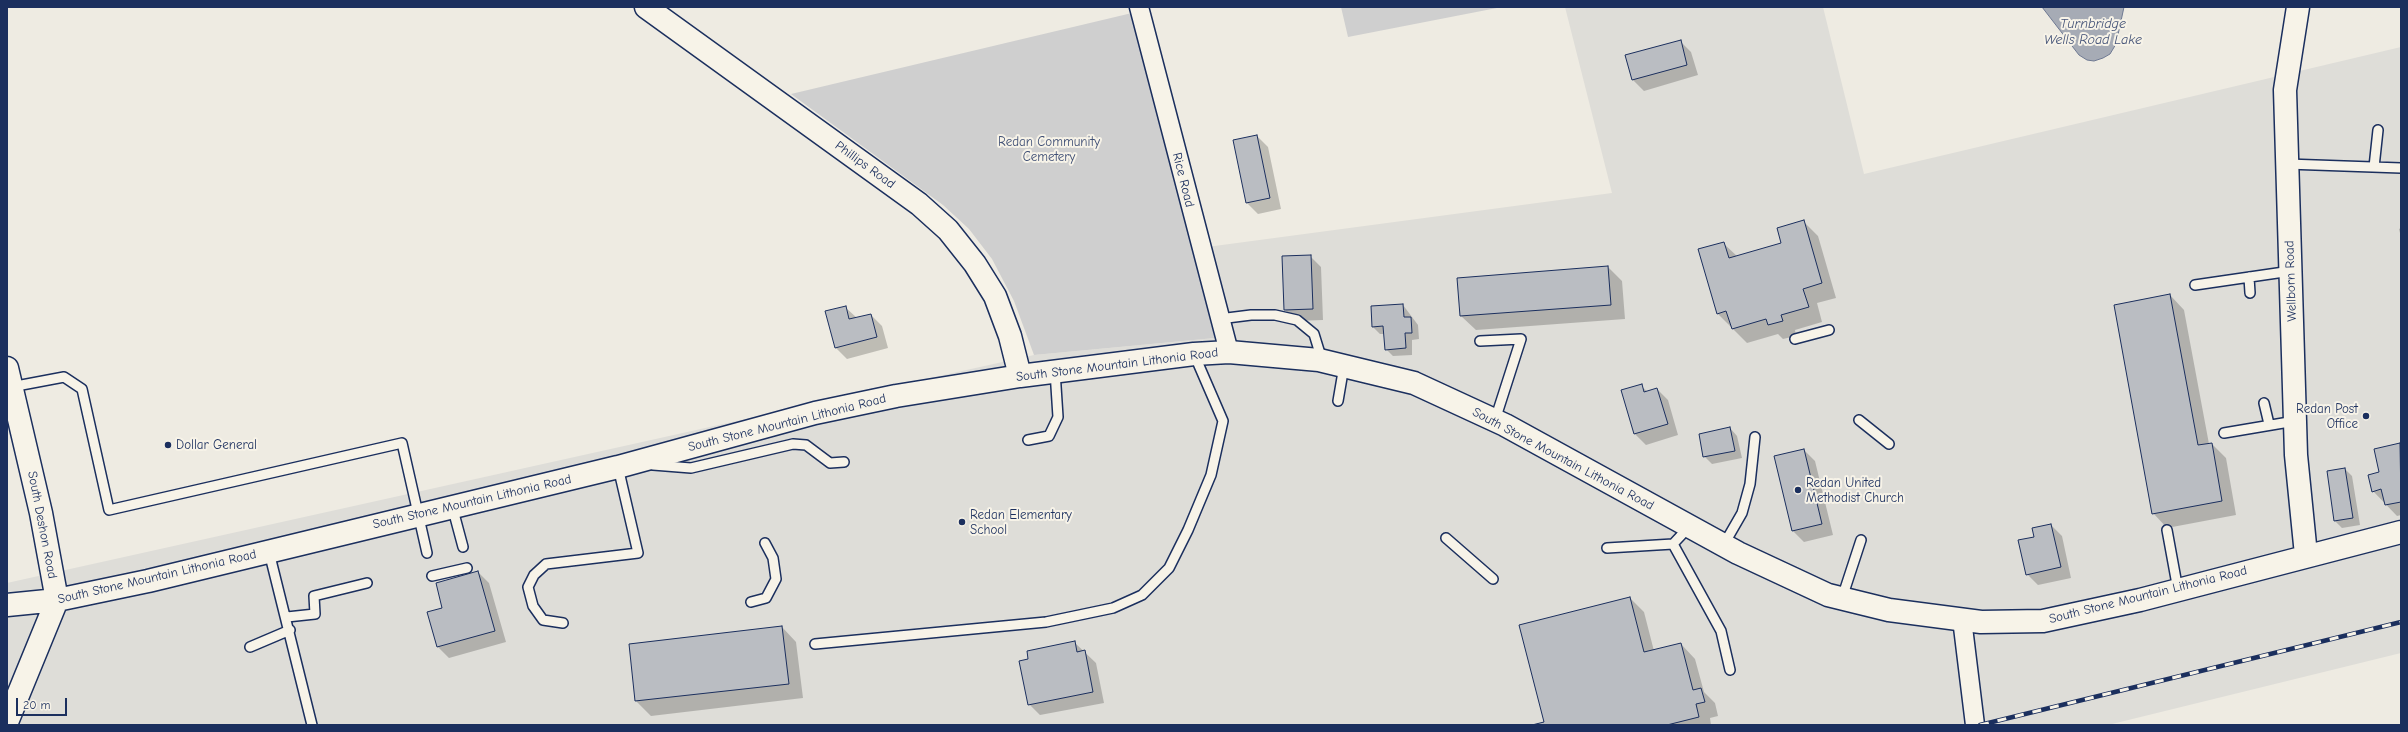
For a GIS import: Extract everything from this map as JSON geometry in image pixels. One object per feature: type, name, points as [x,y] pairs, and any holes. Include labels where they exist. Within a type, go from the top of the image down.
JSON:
[{"type":"main road","name":"Phillips Road","points":[[646,7],[919,204],[948,230],[975,264],[995,296],[1010,336],[1020,376]]},
{"type":"main road","name":"Wellborn Road","points":[[2298,7],[2285,90],[2296,455],[2306,555]]},
{"type":"main road","name":"South Stone Mountain Lithonia Road","points":[[7,605],[57,600],[148,581],[452,506],[627,465],[815,413],[896,396],[1055,371],[1194,354],[1229,352],[1322,360],[1414,383],[1494,420],[1723,546],[1828,595],[1889,610],[1982,622],[2042,621],[2178,590],[2306,555],[2401,532]]},
{"type":"main road","name":"South Deshon Road","points":[[9,378],[41,513],[57,600]]},
{"type":"main road","points":[[7,722],[57,600]]},
{"type":"street","name":"Rice Road","points":[[1139,7],[1219,319],[1229,352]]},
{"type":"street","points":[[1962,619],[1975,725]]},
{"type":"lane","points":[[2374,167],[2378,130]]},
{"type":"lane","points":[[2287,164],[2401,168]]},
{"type":"lane","points":[[2195,285],[2291,271]]},
{"type":"lane","points":[[2249,277],[2250,293]]},
{"type":"lane","points":[[1219,319],[1251,314],[1275,314],[1297,320],[1314,334],[1322,360]]},
{"type":"lane","points":[[1796,339],[1829,330]]},
{"type":"lane","points":[[1480,341],[1521,339],[1494,420]]},
{"type":"lane","points":[[815,644],[1046,622],[1113,608],[1142,595],[1169,568],[1188,530],[1211,475],[1223,421],[1194,354]]},
{"type":"lane","points":[[1338,401],[1344,366]]},
{"type":"lane","points":[[1028,440],[1049,436],[1058,417],[1055,371]]},
{"type":"lane","points":[[9,378],[64,377],[82,389],[110,510],[402,443],[427,553]]},
{"type":"lane","points":[[2264,403],[2269,424]]},
{"type":"lane","points":[[1859,420],[1889,444]]},
{"type":"lane","points":[[2224,433],[2269,424],[2295,421]]},
{"type":"lane","points":[[1723,546],[1742,513],[1750,484],[1754,437]]},
{"type":"lane","points":[[563,622],[542,620],[533,606],[528,587],[534,574],[546,564],[638,553],[627,465],[691,468],[793,444],[806,444],[830,463],[844,462]]},
{"type":"lane","points":[[452,506],[463,547]]},
{"type":"lane","points":[[1607,548],[1673,544],[1689,527]]},
{"type":"lane","points":[[2167,530],[2178,590]]},
{"type":"lane","points":[[1446,538],[1492,579]]},
{"type":"lane","points":[[1842,598],[1861,540]]},
{"type":"lane","points":[[751,602],[766,598],[776,579],[773,558],[765,544]]},
{"type":"lane","points":[[1673,544],[1722,631],[1730,670]]},
{"type":"lane","points":[[269,551],[287,617],[312,725]]},
{"type":"lane","points":[[432,576],[467,568]]},
{"type":"lane","points":[[287,617],[315,614],[314,596],[367,582]]},
{"type":"lane","points":[[250,647],[290,630]]},
{"type":"shaded area","points":[[1565,7],[1823,7],[1864,174],[2401,47],[2401,653],[2108,725],[7,725],[7,583],[1034,355],[1215,338],[1192,249],[1612,193]]},
{"type":"green space","points":[[1341,7],[1502,7],[1348,37]]},
{"type":"green space","name":"Redan Community Cemetery","points":[[1132,13],[1215,338],[1034,355],[1014,301],[992,259],[969,229],[943,205],[791,94]]},
{"type":"water","name":"Turnbridge Wells Road Lake","points":[[2042,7],[2124,7],[2116,44],[2110,54],[2103,58],[2094,61],[2087,60],[2079,55]]},
{"type":"building","points":[[1681,40],[1687,65],[1632,80],[1625,55]]},
{"type":"building","points":[[1257,135],[1270,198],[1246,203],[1233,140]]},
{"type":"building","points":[[1804,220],[1822,283],[1803,289],[1809,307],[1781,315],[1783,321],[1768,325],[1766,319],[1732,329],[1726,311],[1717,314],[1698,249],[1724,242],[1729,258],[1781,243],[1777,228]]},
{"type":"building","points":[[1311,255],[1313,309],[1284,310],[1282,256]]},
{"type":"building","points":[[1608,266],[1611,305],[1460,316],[1457,278]]},
{"type":"building","points":[[2170,294],[2198,445],[2212,443],[2222,501],[2152,514],[2114,305]]},
{"type":"building","points":[[1403,304],[1404,317],[1411,317],[1412,333],[1405,333],[1406,348],[1385,350],[1383,326],[1372,327],[1371,306]]},
{"type":"building","points":[[846,306],[849,319],[871,314],[877,337],[835,348],[825,311]]},
{"type":"building","points":[[1642,384],[1644,392],[1657,388],[1668,424],[1634,434],[1621,390]]},
{"type":"building","points":[[1730,427],[1735,451],[1703,457],[1699,434]]},
{"type":"building","points":[[2400,443],[2401,502],[2385,505],[2381,489],[2372,492],[2368,475],[2379,472],[2374,449]]},
{"type":"building","name":"Redan United Methodist Church","points":[[1804,449],[1822,524],[1792,531],[1774,456]]},
{"type":"building","points":[[2345,468],[2353,518],[2334,521],[2327,471]]},
{"type":"building","points":[[2051,524],[2061,567],[2026,575],[2018,540],[2034,537],[2032,528]]},
{"type":"building","points":[[478,571],[495,631],[437,647],[427,612],[442,608],[436,583]]},
{"type":"building","points":[[1630,597],[1644,652],[1681,643],[1693,690],[1701,688],[1705,702],[1696,704],[1699,717],[1667,725],[1532,725],[1544,722],[1519,625]]},
{"type":"building","points":[[782,626],[789,684],[635,701],[629,644]]},
{"type":"building","points":[[1075,641],[1077,652],[1085,650],[1093,692],[1028,705],[1019,661],[1028,659],[1027,651]]},
{"type":"railway","points":[[1980,725],[2401,622]]},
{"type":"place","name":"Redan Post Office","points":[[2366,416]]},
{"type":"place","name":"Dollar General","points":[[168,445]]},
{"type":"place","name":"Redan United Methodist Church","points":[[1798,490]]},
{"type":"place","name":"Redan Elementary School","points":[[962,522]]}]
